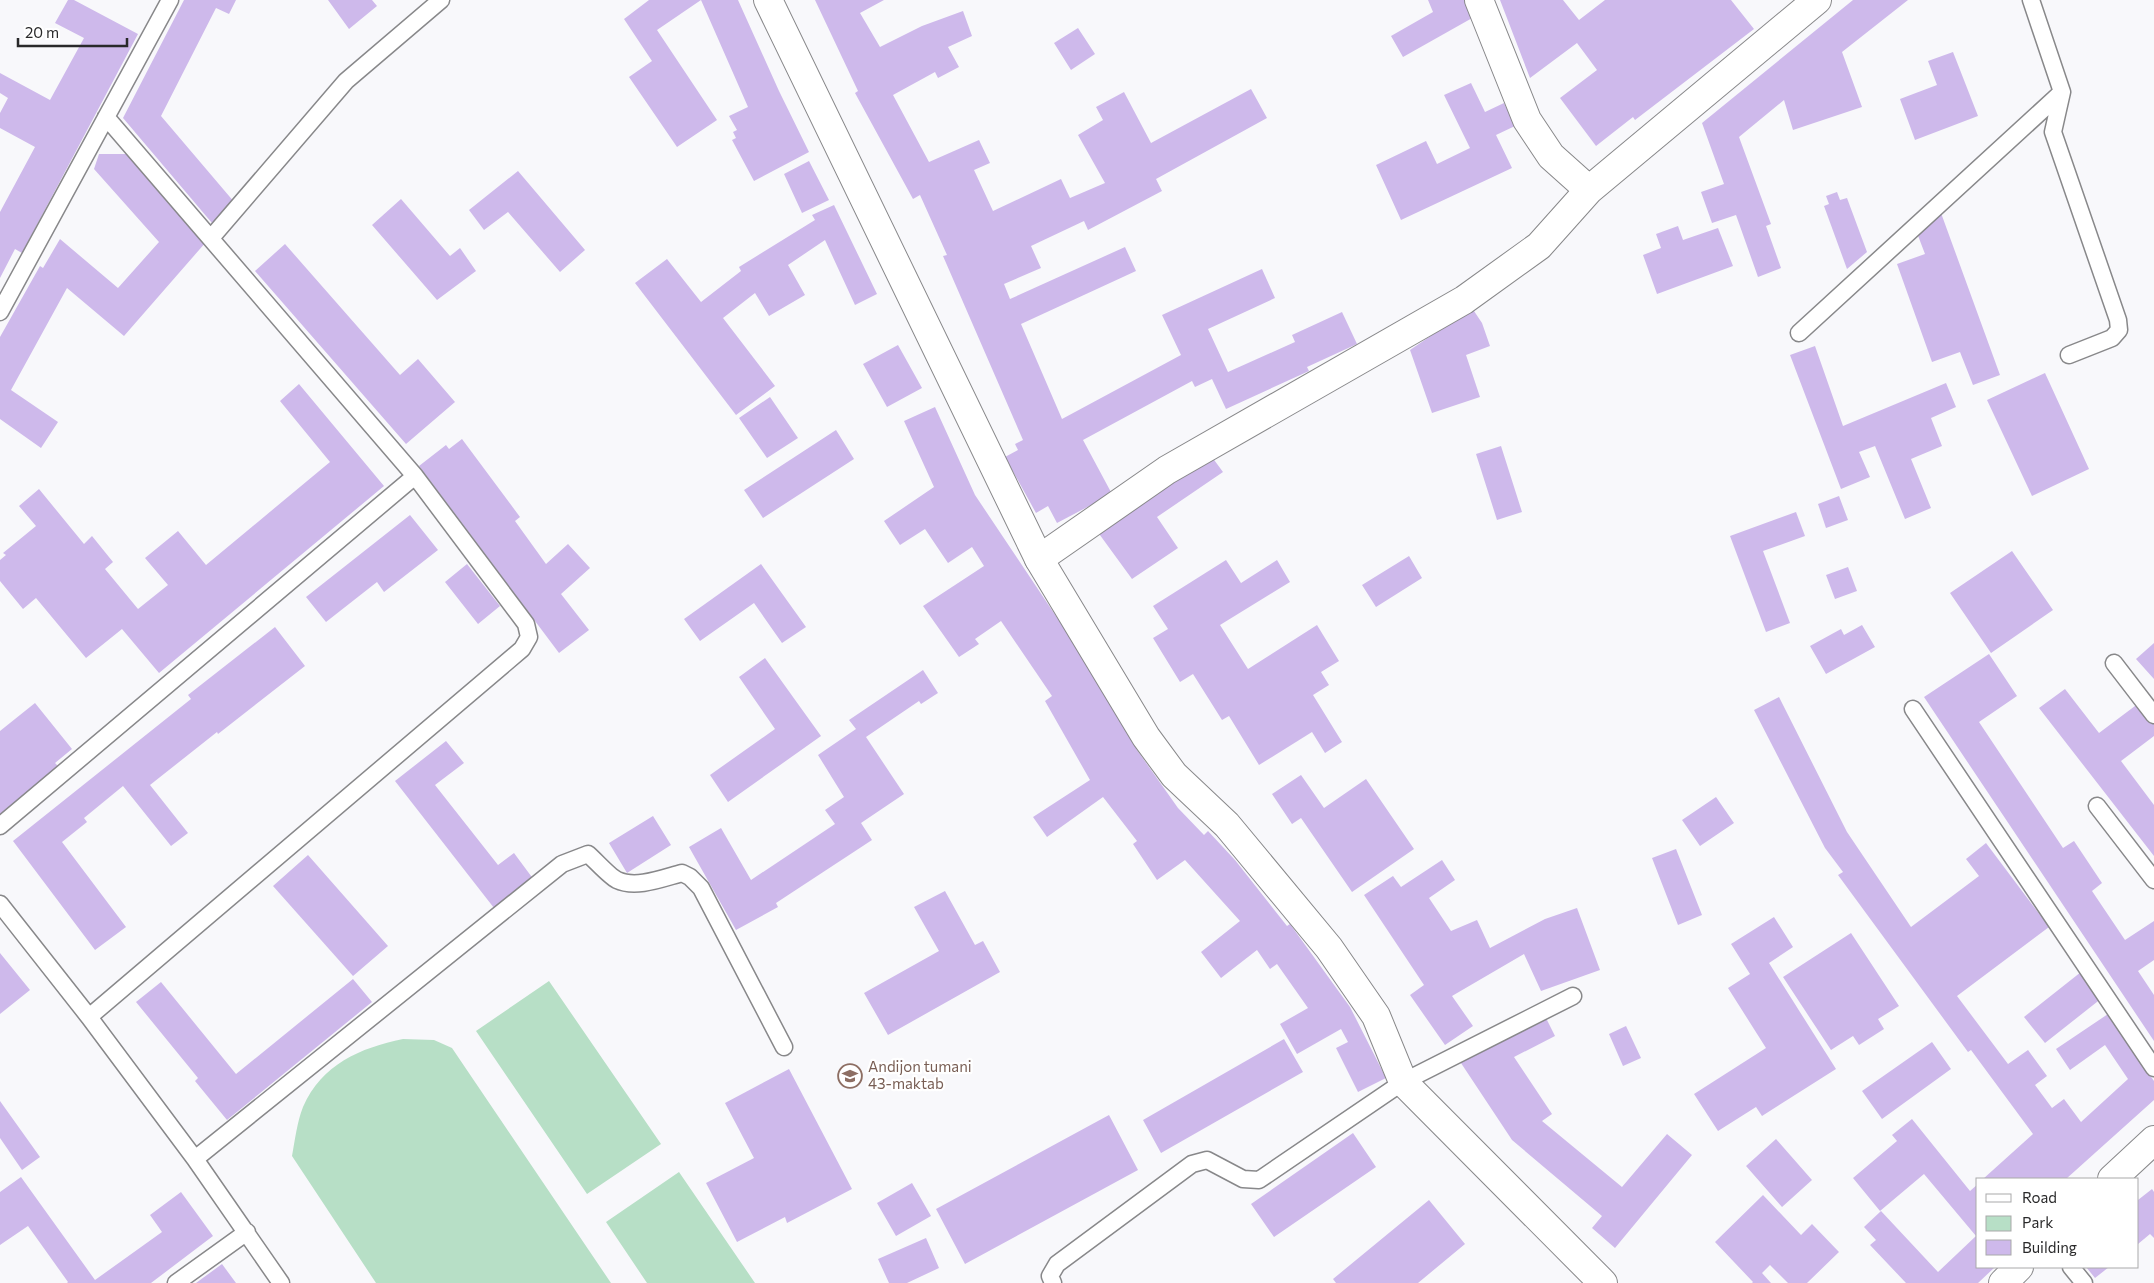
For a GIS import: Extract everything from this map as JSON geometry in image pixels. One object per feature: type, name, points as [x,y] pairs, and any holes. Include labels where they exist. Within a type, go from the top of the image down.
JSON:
[{"type":"street","points":[[768,0],[1038,559],[1146,738],[1174,775],[1227,825],[1329,948],[1376,1016],[1403,1082],[1604,1283]]},
{"type":"street","points":[[1479,0],[1530,127],[1551,156],[1589,190]]},
{"type":"street","points":[[1038,559],[1167,470],[1464,300],[1539,246],[1589,190],[1816,0]]},
{"type":"street","points":[[2113,1178],[2154,1140]]},
{"type":"street","points":[[2004,1283],[2018,1268]]},
{"type":"lane","points":[[0,312],[170,0]]},
{"type":"lane","points":[[211,238],[346,81],[441,0]]},
{"type":"lane","points":[[2031,0],[2062,92],[2053,132],[2118,320],[2119,330],[2112,338],[2069,355]]},
{"type":"lane","points":[[1799,333],[2062,92]]},
{"type":"lane","points":[[89,1017],[522,649],[529,637],[526,624],[416,476],[106,117]]},
{"type":"lane","points":[[0,826],[416,476]]},
{"type":"lane","points":[[2114,663],[2154,715]]},
{"type":"lane","points":[[1912,709],[2154,1068]]},
{"type":"lane","points":[[2097,806],[2154,880]]},
{"type":"lane","points":[[195,1159],[562,864],[588,854],[616,880],[647,882],[682,873],[690,877],[701,888],[784,1047]]},
{"type":"lane","points":[[2,911],[89,1017],[195,1159],[281,1283]]},
{"type":"lane","points":[[1053,1283],[1050,1276],[1058,1264],[1192,1164],[1207,1160],[1243,1179],[1259,1180],[1403,1082],[1573,996]]},
{"type":"lane","points":[[176,1283],[247,1232]]},
{"type":"lane","points":[[2072,1268],[2084,1283]]},
{"type":"green space","points":[[549,981],[661,1144],[587,1194],[476,1031]]},
{"type":"green space","points":[[403,1039],[434,1040],[452,1048],[611,1283],[376,1283],[292,1156],[303,1107],[311,1092],[321,1080],[344,1060],[357,1053]]},
{"type":"green space","points":[[679,1172],[755,1283],[647,1283],[606,1222]]},
{"type":"building","points":[[68,0],[74,0],[138,34],[22,253],[15,249],[0,278],[0,212],[35,147],[0,128],[0,113],[8,98],[0,93],[0,73],[50,100],[84,38],[55,23]]},
{"type":"building","points":[[184,0],[236,0],[229,14],[216,8],[161,116],[235,203],[212,223],[123,118]]},
{"type":"building","points":[[328,0],[372,0],[377,6],[349,29]]},
{"type":"building","points":[[649,0],[701,0],[657,30],[717,120],[677,147],[629,77],[652,61],[624,19]]},
{"type":"building","points":[[701,0],[738,0],[809,152],[754,181],[732,140],[736,138],[733,132],[737,130],[729,116],[748,107]]},
{"type":"building","points":[[815,0],[884,0],[860,13],[880,47],[922,26],[963,11],[972,36],[948,47],[959,67],[938,78],[935,72],[893,95],[929,162],[979,140],[990,163],[974,170],[993,211],[1061,179],[1070,198],[1105,183],[1078,135],[1103,120],[1096,107],[1124,92],[1151,143],[1251,89],[1267,118],[1156,179],[1162,191],[1088,230],[1084,221],[1031,246],[1041,268],[1004,284],[1010,299],[1125,247],[1136,271],[1021,324],[1062,419],[1181,355],[1162,315],[1262,269],[1275,298],[1208,329],[1228,372],[1295,342],[1292,335],[1342,312],[1357,344],[1307,367],[1309,371],[1226,409],[1212,379],[1195,387],[1192,381],[1083,440],[1112,494],[1057,523],[1048,506],[1036,513],[1005,457],[1018,450],[1015,444],[1023,440],[943,256],[947,255],[920,195],[913,199],[855,93],[858,91]]},
{"type":"building","points":[[1428,0],[1465,0],[1474,17],[1403,57],[1391,36],[1433,12]]},
{"type":"building","points":[[1500,0],[1563,0],[1579,20],[1605,0],[1731,0],[1754,29],[1635,120],[1633,117],[1596,146],[1560,98],[1597,70],[1577,43],[1530,78]]},
{"type":"building","points":[[1853,0],[1908,0],[1842,52],[1862,107],[1793,130],[1784,100],[1739,137],[1771,224],[1766,226],[1781,268],[1758,277],[1736,215],[1712,223],[1701,192],[1724,184],[1702,123]]},
{"type":"building","points":[[1078,28],[1095,54],[1071,70],[1054,43]]},
{"type":"building","points":[[1953,52],[1978,116],[1915,140],[1900,99],[1937,85],[1928,61]]},
{"type":"building","points":[[1471,83],[1485,112],[1504,103],[1515,126],[1496,135],[1512,168],[1401,220],[1376,165],[1426,141],[1437,164],[1470,148],[1444,95]]},
{"type":"building","points":[[99,154],[129,154],[206,242],[124,336],[67,288],[11,390],[58,422],[41,448],[0,419],[0,337],[40,266],[43,268],[60,239],[118,288],[159,242],[94,169]]},
{"type":"building","points":[[809,161],[829,200],[802,213],[784,174]]},
{"type":"building","points":[[518,171],[585,250],[560,272],[508,212],[484,230],[469,210]]},
{"type":"building","points":[[1837,192],[1840,200],[1847,198],[1867,252],[1847,269],[1824,206],[1829,204],[1826,196]]},
{"type":"building","points":[[401,199],[450,256],[460,248],[476,271],[437,300],[372,225]]},
{"type":"building","points":[[834,205],[877,294],[855,305],[825,240],[788,265],[805,295],[769,316],[755,293],[723,318],[775,386],[736,415],[635,283],[667,259],[701,302],[741,271],[739,267],[815,220],[812,215]]},
{"type":"building","points":[[1941,213],[2000,375],[1973,385],[1960,352],[1932,362],[1897,264],[1925,254],[1917,233]]},
{"type":"building","points":[[1678,226],[1683,240],[1718,228],[1733,266],[1657,294],[1643,255],[1661,248],[1656,234]]},
{"type":"building","points":[[285,244],[400,375],[418,359],[455,402],[406,444],[255,271]]},
{"type":"building","points":[[1472,308],[1482,323],[1490,346],[1466,355],[1480,397],[1432,413],[1410,350]]},
{"type":"building","points":[[898,345],[922,388],[887,407],[863,364]]},
{"type":"building","points":[[1815,346],[1843,426],[1946,383],[1956,407],[1931,418],[1942,446],[1911,459],[1931,508],[1905,519],[1875,446],[1859,452],[1870,477],[1841,489],[1790,355]]},
{"type":"building","points":[[2045,373],[2089,469],[2032,496],[1987,400]]},
{"type":"building","points":[[299,384],[384,486],[159,673],[122,629],[86,658],[36,598],[23,609],[0,581],[0,560],[6,555],[3,553],[36,526],[19,506],[39,489],[84,544],[92,536],[113,562],[105,569],[138,609],[168,585],[145,558],[178,531],[206,565],[330,462],[280,401]]},
{"type":"building","points":[[770,397],[798,438],[767,458],[739,418]]},
{"type":"building","points":[[935,407],[975,495],[1094,673],[1137,750],[1178,808],[1204,835],[1208,831],[1235,860],[1287,926],[1290,924],[1350,1007],[1386,1078],[1358,1092],[1336,1048],[1348,1042],[1341,1029],[1297,1054],[1280,1024],[1308,1008],[1277,964],[1270,969],[1257,950],[1221,978],[1201,952],[1240,921],[1185,860],[1157,880],[1133,844],[1137,841],[1103,797],[1047,837],[1033,817],[1090,780],[1045,701],[1052,696],[1001,621],[975,639],[979,644],[959,657],[923,606],[984,566],[972,547],[948,563],[925,529],[900,545],[884,521],[934,487],[904,421]]},
{"type":"building","points":[[836,430],[854,459],[763,518],[744,490]]},
{"type":"building","points":[[462,439],[520,517],[515,521],[546,564],[568,544],[590,568],[561,594],[589,630],[559,653],[419,466],[446,445],[449,449]]},
{"type":"building","points":[[1501,446],[1522,512],[1497,520],[1476,454]]},
{"type":"building","points":[[1209,453],[1223,472],[1157,517],[1178,548],[1132,579],[1097,531]]},
{"type":"building","points":[[1839,496],[1848,520],[1826,528],[1818,504]]},
{"type":"building","points":[[1796,512],[1805,536],[1763,551],[1790,623],[1766,632],[1730,536]]},
{"type":"building","points":[[410,515],[438,550],[384,592],[377,582],[326,622],[306,597]]},
{"type":"building","points":[[2012,551],[2053,610],[1991,653],[1950,593]]},
{"type":"building","points":[[1409,556],[1422,578],[1376,607],[1362,585]]},
{"type":"building","points":[[1226,560],[1241,583],[1277,560],[1290,582],[1220,625],[1248,669],[1317,625],[1339,661],[1321,672],[1329,685],[1313,695],[1342,742],[1325,753],[1312,732],[1259,765],[1229,716],[1222,720],[1193,674],[1180,682],[1153,638],[1168,629],[1153,606]]},
{"type":"building","points":[[467,564],[500,606],[478,624],[445,582]]},
{"type":"building","points":[[761,564],[806,627],[782,643],[754,603],[700,641],[684,619]]},
{"type":"building","points":[[1848,567],[1857,591],[1835,599],[1826,575]]},
{"type":"building","points":[[1862,625],[1875,647],[1826,674],[1810,646],[1841,629],[1844,635]]},
{"type":"building","points":[[275,627],[305,666],[150,785],[188,833],[171,846],[123,786],[84,818],[87,822],[62,842],[126,927],[95,950],[13,841],[191,699],[188,695]]},
{"type":"building","points":[[2154,643],[2154,679],[2136,659]]},
{"type":"building","points":[[1989,654],[2017,696],[1979,722],[2063,848],[2074,841],[2102,883],[2092,891],[2125,940],[2154,921],[2154,960],[2138,971],[2154,995],[2154,1041],[1924,697]]},
{"type":"building","points":[[765,658],[821,736],[728,802],[710,775],[775,729],[739,677]]},
{"type":"building","points":[[923,670],[938,693],[921,704],[919,701],[866,737],[904,794],[861,823],[872,840],[776,903],[778,907],[736,930],[689,847],[721,828],[751,880],[835,824],[825,810],[844,797],[818,755],[856,729],[849,720]]},
{"type":"building","points":[[2065,689],[2099,733],[2139,703],[2154,723],[2154,736],[2121,761],[2154,805],[2154,856],[2039,708]]},
{"type":"building","points":[[1779,697],[1847,832],[1911,927],[1979,876],[1966,859],[1986,843],[2049,927],[1957,996],[2008,1064],[2028,1050],[2047,1076],[2035,1085],[2052,1108],[2064,1099],[2081,1122],[2128,1079],[2105,1045],[2070,1070],[2056,1049],[2108,1014],[2154,1081],[2154,1100],[2067,1178],[1984,1178],[2033,1134],[1971,1050],[1968,1052],[1838,875],[1843,872],[1825,848],[1754,710]]},
{"type":"building","points":[[35,703],[72,749],[55,763],[58,766],[0,814],[0,731]]},
{"type":"building","points":[[446,741],[464,763],[435,785],[498,865],[514,853],[534,880],[494,908],[395,781]]},
{"type":"building","points":[[1301,775],[1324,808],[1366,779],[1414,849],[1352,892],[1301,818],[1292,824],[1272,794]]},
{"type":"building","points":[[1716,797],[1734,823],[1700,846],[1682,820]]},
{"type":"building","points":[[653,816],[671,845],[627,873],[609,843]]},
{"type":"building","points":[[1676,849],[1702,915],[1678,925],[1652,858]]},
{"type":"building","points":[[308,855],[388,946],[353,976],[273,886]]},
{"type":"building","points":[[1442,860],[1455,880],[1429,898],[1451,931],[1477,920],[1490,948],[1545,919],[1577,908],[1600,970],[1541,991],[1524,954],[1452,996],[1473,1026],[1445,1045],[1410,995],[1424,985],[1364,895],[1393,876],[1401,887]]},
{"type":"building","points":[[945,891],[975,945],[983,941],[1000,972],[888,1035],[864,993],[939,951],[914,907]]},
{"type":"building","points":[[1774,917],[1793,947],[1769,963],[1836,1069],[1762,1116],[1756,1107],[1718,1131],[1694,1094],[1766,1048],[1728,988],[1750,974],[1731,944]]},
{"type":"building","points":[[1851,933],[1899,1006],[1878,1019],[1884,1029],[1859,1045],[1853,1036],[1831,1050],[1783,977]]},
{"type":"building","points":[[0,953],[30,990],[0,1014]]},
{"type":"building","points":[[2081,972],[2102,998],[2045,1043],[2024,1017]]},
{"type":"building","points":[[353,979],[372,1002],[227,1120],[195,1081],[198,1078],[136,1002],[161,982],[236,1074]]},
{"type":"building","points":[[1544,1014],[1555,1036],[1514,1057],[1552,1114],[1542,1121],[1622,1187],[1667,1134],[1692,1155],[1615,1248],[1592,1228],[1602,1216],[1512,1140],[1457,1057]]},
{"type":"building","points":[[1626,1026],[1641,1058],[1623,1066],[1609,1034]]},
{"type":"building","points":[[1284,1039],[1303,1072],[1161,1153],[1143,1120]]},
{"type":"building","points":[[1932,1042],[1951,1069],[1882,1119],[1862,1091]]},
{"type":"building","points":[[789,1069],[852,1189],[787,1223],[785,1217],[737,1242],[706,1183],[754,1158],[725,1103]]},
{"type":"building","points":[[0,1101],[40,1157],[22,1170],[0,1138]]},
{"type":"building","points":[[1109,1115],[1138,1170],[965,1264],[936,1209]]},
{"type":"building","points":[[1912,1119],[1970,1191],[1976,1186],[1976,1236],[1924,1174],[1880,1211],[1853,1178],[1897,1141],[1892,1135]]},
{"type":"building","points":[[1353,1133],[1376,1167],[1274,1237],[1251,1204]]},
{"type":"building","points":[[1776,1139],[1812,1180],[1782,1207],[1746,1166]]},
{"type":"building","points":[[21,1177],[95,1280],[162,1232],[150,1215],[181,1192],[213,1236],[151,1283],[67,1283],[28,1226],[0,1245],[0,1192]]},
{"type":"building","points":[[912,1183],[931,1216],[896,1236],[877,1203]]},
{"type":"building","points":[[2152,1189],[2154,1192],[2154,1238],[2150,1234],[2139,1243],[2139,1199]]},
{"type":"building","points":[[1763,1195],[1801,1235],[1812,1224],[1839,1252],[1807,1283],[1788,1283],[1770,1265],[1762,1273],[1771,1283],[1752,1283],[1715,1242]]},
{"type":"building","points":[[1429,1200],[1465,1244],[1418,1283],[1336,1283],[1333,1279]]},
{"type":"building","points":[[1881,1211],[1938,1272],[1976,1236],[1976,1268],[1994,1268],[1978,1283],[1906,1283],[1870,1245],[1876,1240],[1864,1227]]},
{"type":"building","points":[[926,1238],[939,1268],[907,1283],[889,1283],[878,1259]]},
{"type":"building","points":[[222,1264],[236,1283],[196,1283]]},
{"type":"building","points":[[2087,1268],[2108,1268],[2095,1278]]},
{"type":"place","name":"Andijon tumani 43-maktab","points":[[850,1076]]}]
